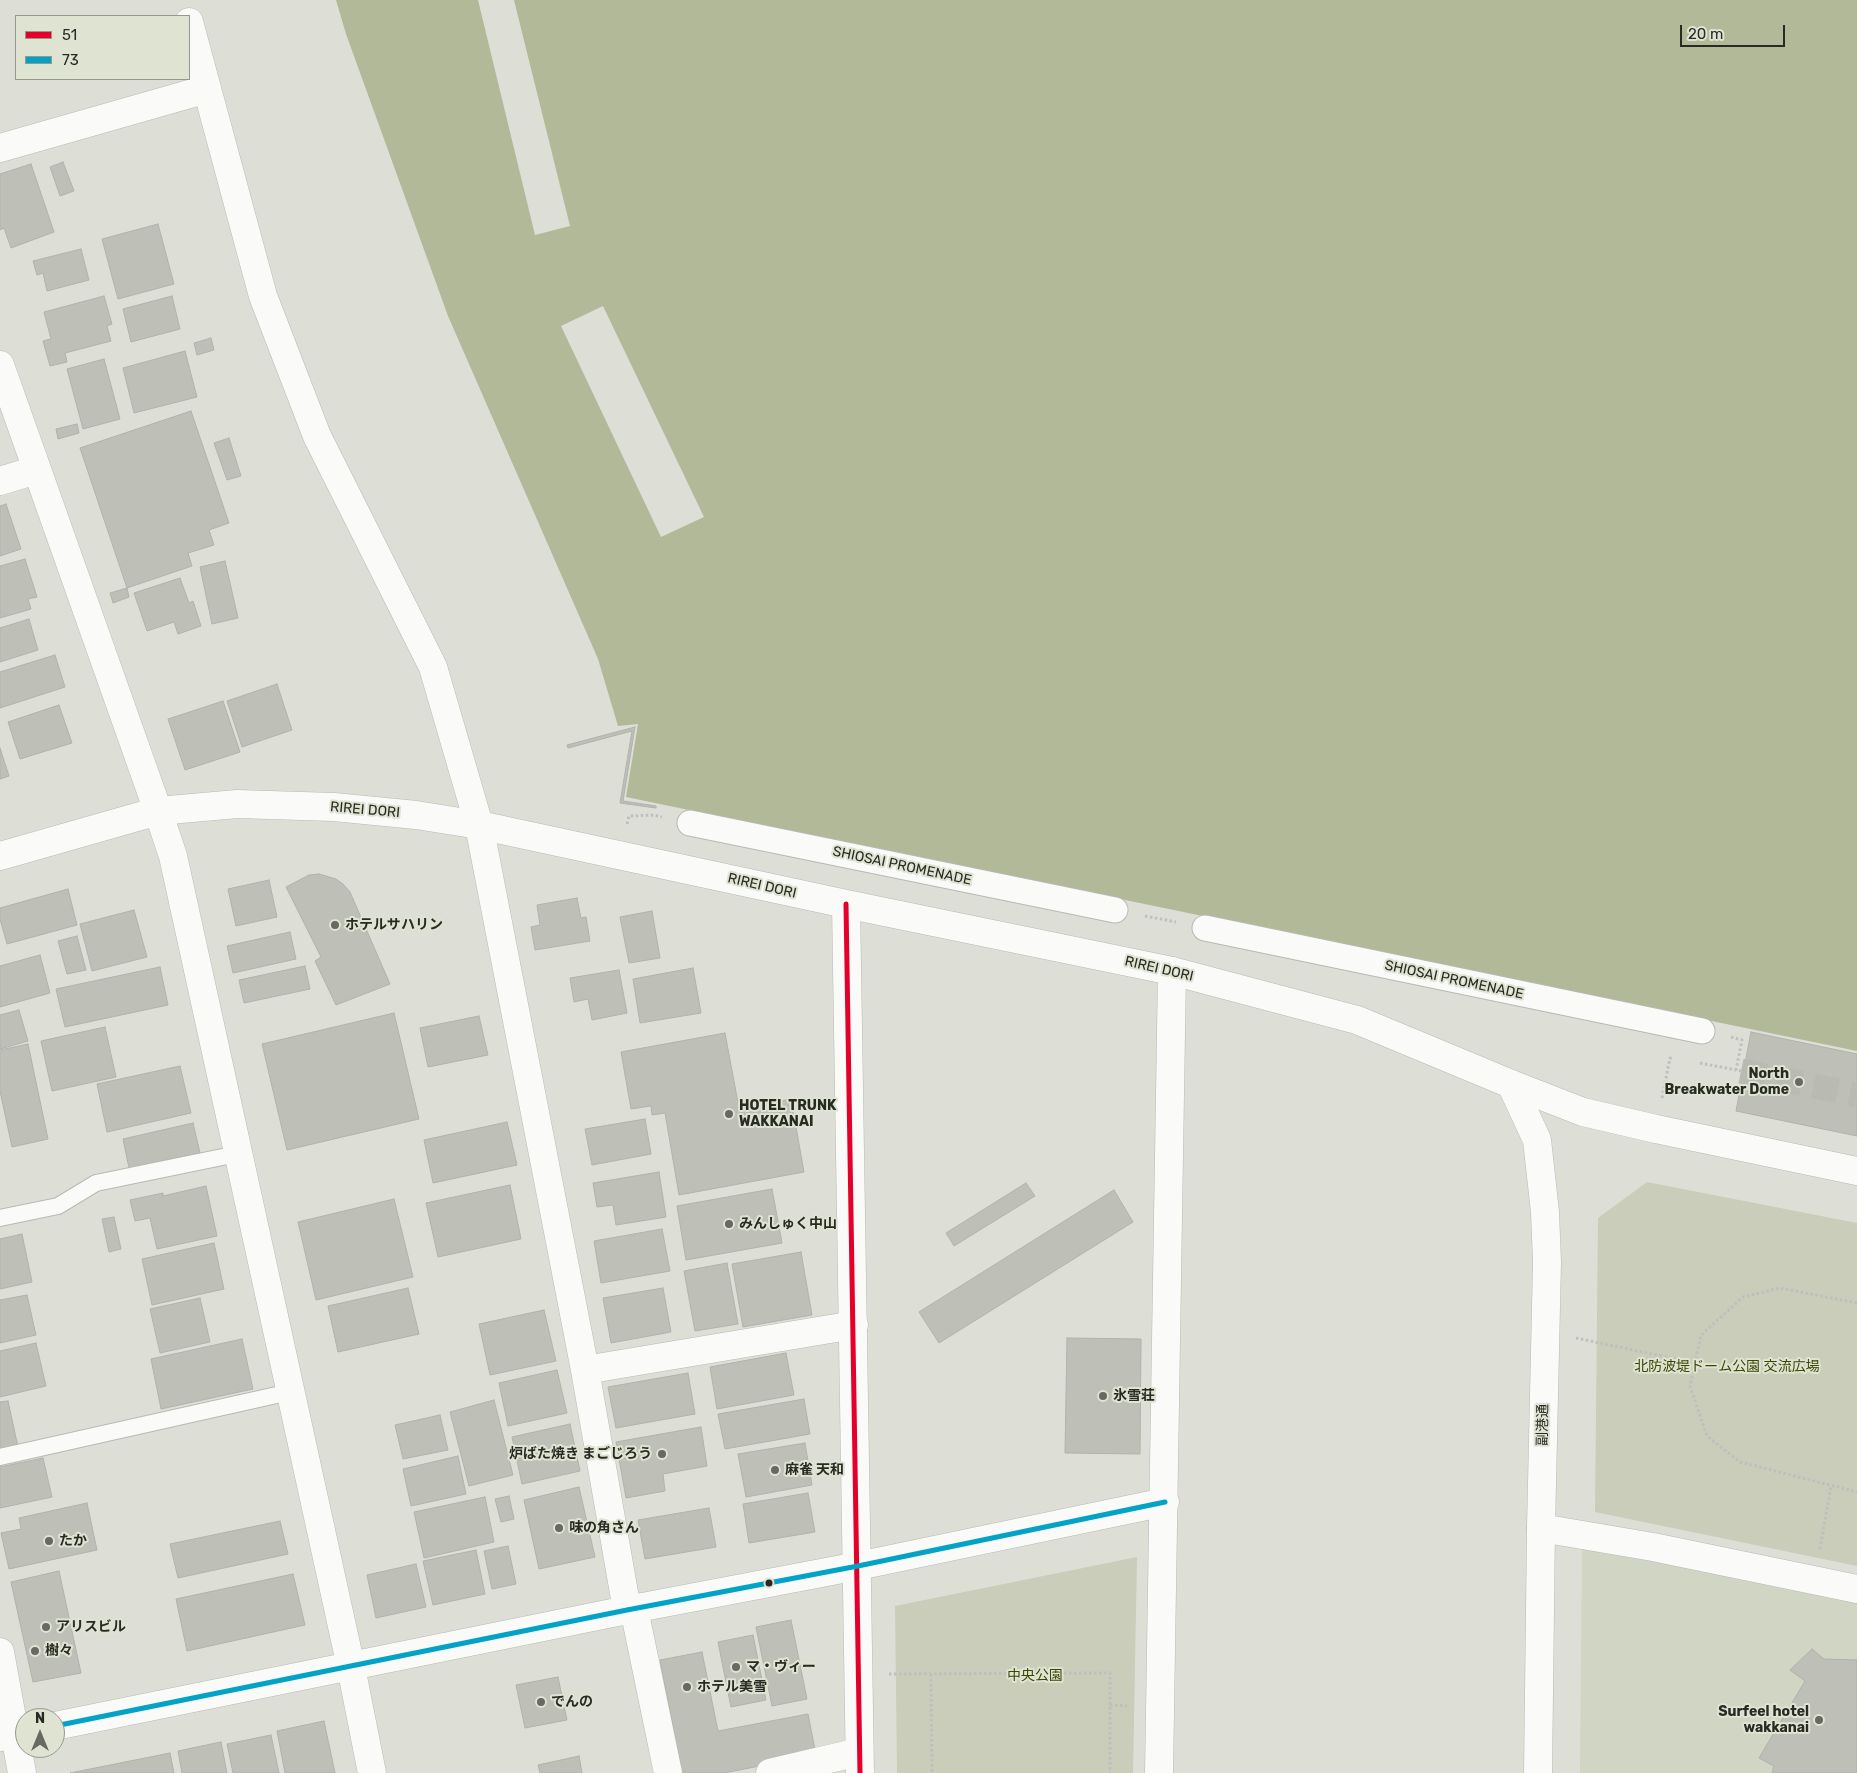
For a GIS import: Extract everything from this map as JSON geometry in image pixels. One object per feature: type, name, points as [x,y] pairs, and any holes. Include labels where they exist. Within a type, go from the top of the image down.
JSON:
[{"type":"street","points":[[183,0],[187,15]]},
{"type":"street","points":[[190,26],[263,296],[317,436],[433,667],[479,825],[631,1610],[668,1773]]},
{"type":"street","points":[[0,148],[207,89]]},
{"type":"street","points":[[0,365],[173,856],[372,1773]]},
{"type":"street","points":[[0,481],[36,470]]},
{"type":"street","name":"RIREI DORI","points":[[0,856],[158,811],[237,804],[334,807],[416,815],[479,825],[846,904],[1172,971],[1357,1020],[1583,1112],[1857,1171]]},
{"type":"street","name":"SHIOSAI PROMENADE","points":[[690,823],[1127,912]]},
{"type":"street","points":[[770,1773],[860,1763],[846,904]]},
{"type":"street","name":"SHIOSAI PROMENADE","points":[[1186,924],[1702,1031]]},
{"type":"street","points":[[1159,1773],[1165,1502],[1172,971]]},
{"type":"street","name":"副港通","points":[[1511,1084],[1536,1140],[1545,1212],[1547,1262],[1538,1773]]},
{"type":"street","points":[[585,1370],[854,1326]]},
{"type":"street","points":[[65,1724],[858,1566],[1165,1502]]},
{"type":"street","points":[[1541,1528],[1653,1547],[1857,1589]]},
{"type":"street","points":[[0,1652],[13,1734],[22,1773]]},
{"type":"lane","points":[[0,1218],[58,1206],[96,1183],[237,1154]]},
{"type":"lane","points":[[0,1457],[290,1392]]},
{"type":"path","points":[[1127,912],[1186,924]]},
{"type":"path","points":[[1736,1070],[1742,1040],[1737,1038]]},
{"type":"path","points":[[1656,1129],[1670,1058],[1680,1060]]},
{"type":"path","points":[[1698,1063],[1741,1071]]},
{"type":"path","points":[[1857,1303],[1780,1288],[1743,1297],[1701,1335],[1690,1386],[1707,1436],[1740,1462],[1857,1492]]},
{"type":"path","points":[[1545,1332],[1695,1363]]},
{"type":"path","points":[[1815,1580],[1831,1486]]},
{"type":"path","points":[[859,1674],[1110,1673],[1110,1773]]},
{"type":"path","points":[[931,1674],[932,1773]]},
{"type":"shaded area","points":[[336,0],[1857,0],[1857,1051],[626,797],[638,724],[618,726],[598,659],[448,316],[346,34]]},
{"type":"shaded area","points":[[1582,1543],[1857,1600],[1857,1773],[1580,1773]]},
{"type":"green space","name":"北防波堤ドーム公園 交流広場","points":[[1647,1182],[1857,1223],[1857,1566],[1595,1512],[1598,1218]]},
{"type":"green space","name":"中央公園","points":[[1137,1557],[1133,1773],[897,1773],[895,1606]]},
{"type":"pier","points":[[478,0],[514,0],[570,226],[535,235]]},
{"type":"pier","points":[[603,306],[704,517],[661,537],[561,326]]},
{"type":"building","points":[[63,162],[74,191],[60,196],[50,167]]},
{"type":"building","points":[[31,164],[54,232],[11,248],[4,228],[0,230],[0,174]]},
{"type":"building","points":[[158,224],[174,284],[118,299],[102,239]]},
{"type":"building","points":[[81,249],[89,280],[47,291],[43,273],[37,275],[33,261]]},
{"type":"building","points":[[104,296],[112,324],[107,326],[111,341],[65,353],[67,362],[50,366],[43,341],[51,339],[44,312]]},
{"type":"building","points":[[172,296],[180,329],[131,342],[123,309]]},
{"type":"building","points":[[211,338],[214,350],[197,355],[194,343]]},
{"type":"building","points":[[185,351],[197,397],[134,413],[123,368]]},
{"type":"building","points":[[104,359],[120,419],[83,429],[67,369]]},
{"type":"building","points":[[191,411],[229,523],[209,530],[214,545],[188,553],[192,566],[127,588],[80,448]]},
{"type":"building","points":[[77,424],[79,433],[58,439],[56,429]]},
{"type":"building","points":[[229,438],[241,476],[227,480],[214,443]]},
{"type":"building","points":[[6,504],[21,549],[0,556],[0,506]]},
{"type":"building","points":[[25,559],[37,597],[28,599],[31,609],[0,618],[0,566]]},
{"type":"building","points":[[225,561],[238,618],[212,624],[200,567]]},
{"type":"building","points":[[180,578],[189,603],[193,601],[201,626],[178,634],[174,622],[147,631],[134,593]]},
{"type":"building","points":[[127,588],[129,597],[113,603],[110,593]]},
{"type":"building","points":[[29,619],[38,650],[0,662],[0,628]]},
{"type":"building","points":[[55,655],[65,687],[0,708],[0,672]]},
{"type":"building","points":[[277,684],[292,730],[242,747],[227,701]]},
{"type":"building","points":[[223,701],[240,752],[185,770],[168,719]]},
{"type":"building","points":[[59,705],[72,743],[20,759],[8,722]]},
{"type":"building","points":[[635,727],[623,801],[656,806],[656,808],[620,803],[632,731],[568,748],[567,745]]},
{"type":"building","points":[[0,748],[9,776],[0,779]]},
{"type":"building","name":"ホテルサハリン","points":[[319,874],[336,879],[350,892],[390,984],[336,1005],[315,961],[321,957],[286,887],[309,875]]},
{"type":"building","points":[[269,880],[277,917],[236,926],[228,889]]},
{"type":"building","points":[[68,889],[77,925],[7,944],[0,919],[0,908]]},
{"type":"building","points":[[577,898],[581,918],[586,917],[590,941],[535,950],[531,927],[540,925],[537,905]]},
{"type":"building","points":[[134,910],[147,957],[92,971],[80,924]]},
{"type":"building","points":[[652,911],[660,958],[629,963],[620,917]]},
{"type":"building","points":[[290,932],[296,959],[233,973],[227,946]]},
{"type":"building","points":[[77,936],[86,970],[67,974],[58,941]]},
{"type":"building","points":[[40,955],[50,993],[0,1007],[0,966]]},
{"type":"building","points":[[305,966],[310,989],[244,1003],[239,980]]},
{"type":"building","points":[[160,967],[168,1005],[65,1027],[56,989]]},
{"type":"building","points":[[693,968],[701,1013],[640,1023],[633,979]]},
{"type":"building","points":[[619,970],[627,1013],[592,1020],[588,999],[574,1002],[570,978]]},
{"type":"building","points":[[19,1010],[28,1041],[0,1049],[0,1015]]},
{"type":"building","points":[[394,1013],[419,1119],[287,1150],[262,1044]]},
{"type":"building","points":[[479,1016],[488,1055],[428,1067],[420,1028]]},
{"type":"building","points":[[105,1027],[116,1077],[52,1091],[41,1041]]},
{"type":"building","name":"North Breakwater Dome","points":[[1751,1032],[1857,1054],[1857,1136],[1736,1111]]},
{"type":"building","name":"HOTEL TRUNK WAKKANAI","points":[[725,1033],[739,1108],[791,1099],[804,1172],[679,1195],[665,1113],[652,1115],[651,1106],[631,1109],[621,1052]]},
{"type":"building","points":[[28,1044],[48,1139],[12,1147],[0,1091],[0,1050]]},
{"type":"building","points":[[180,1066],[191,1113],[107,1132],[97,1084]]},
{"type":"building","points":[[645,1119],[651,1154],[592,1165],[585,1129]]},
{"type":"building","points":[[507,1122],[517,1165],[433,1183],[424,1140]]},
{"type":"building","points":[[193,1123],[200,1153],[129,1168],[123,1139]]},
{"type":"building","points":[[659,1172],[666,1217],[616,1225],[613,1205],[597,1207],[593,1183]]},
{"type":"building","points":[[1026,1183],[1035,1196],[954,1246],[946,1233]]},
{"type":"building","points":[[510,1185],[521,1239],[438,1257],[426,1203]]},
{"type":"building","points":[[206,1186],[217,1236],[157,1249],[150,1218],[135,1221],[130,1200],[163,1193],[163,1196]]},
{"type":"building","name":"みんしゅく中山","points":[[772,1189],[782,1243],[686,1260],[677,1206]]},
{"type":"building","points":[[1114,1190],[1133,1222],[939,1343],[919,1312]]},
{"type":"building","points":[[394,1199],[413,1277],[316,1300],[298,1222]]},
{"type":"building","points":[[114,1217],[121,1249],[109,1252],[102,1219]]},
{"type":"building","points":[[662,1229],[670,1271],[601,1283],[594,1241]]},
{"type":"building","points":[[22,1234],[32,1282],[0,1289],[0,1239]]},
{"type":"building","points":[[214,1243],[224,1289],[152,1305],[142,1259]]},
{"type":"building","points":[[801,1252],[812,1315],[743,1327],[732,1264]]},
{"type":"building","points":[[727,1263],[738,1324],[695,1331],[684,1271]]},
{"type":"building","points":[[408,1288],[419,1334],[338,1352],[328,1306]]},
{"type":"building","points":[[663,1288],[671,1332],[611,1343],[603,1298]]},
{"type":"building","points":[[27,1295],[36,1335],[0,1343],[0,1300]]},
{"type":"building","points":[[200,1298],[210,1342],[160,1353],[150,1309]]},
{"type":"building","points":[[544,1310],[556,1361],[490,1375],[479,1324]]},
{"type":"building","name":"氷雪荘","points":[[1067,1338],[1141,1339],[1140,1454],[1065,1453]]},
{"type":"building","points":[[242,1339],[253,1389],[161,1409],[151,1359]]},
{"type":"building","points":[[36,1343],[46,1386],[0,1397],[0,1351]]},
{"type":"building","points":[[786,1353],[794,1395],[717,1409],[710,1367]]},
{"type":"building","points":[[557,1370],[567,1413],[508,1426],[499,1383]]},
{"type":"building","points":[[688,1373],[695,1414],[616,1428],[608,1387]]},
{"type":"building","points":[[804,1399],[810,1434],[725,1449],[718,1414]]},
{"type":"building","points":[[494,1400],[513,1475],[469,1486],[450,1412]]},
{"type":"building","points":[[8,1401],[18,1447],[0,1451],[0,1402]]},
{"type":"building","points":[[440,1415],[448,1450],[403,1459],[395,1425]]},
{"type":"building","points":[[570,1424],[580,1471],[522,1484],[512,1437]]},
{"type":"building","name":"炉ばた焼き まごじろう","points":[[701,1427],[707,1466],[663,1474],[665,1491],[626,1498],[616,1442]]},
{"type":"building","name":"麻雀 天和","points":[[805,1443],[812,1485],[746,1497],[738,1454]]},
{"type":"building","points":[[458,1456],[466,1494],[411,1506],[403,1469]]},
{"type":"building","points":[[43,1458],[52,1497],[0,1508],[0,1467]]},
{"type":"building","name":"味の角さん","points":[[579,1487],[595,1557],[539,1569],[524,1500]]},
{"type":"building","points":[[808,1493],[815,1532],[749,1543],[743,1504]]},
{"type":"building","points":[[509,1496],[514,1519],[501,1522],[495,1499]]},
{"type":"building","points":[[485,1497],[494,1542],[424,1558],[414,1512]]},
{"type":"building","name":"たか","points":[[87,1503],[97,1550],[9,1569],[1,1533],[21,1529],[19,1518]]},
{"type":"building","points":[[709,1508],[716,1547],[645,1559],[638,1520]]},
{"type":"building","points":[[280,1521],[288,1554],[178,1578],[170,1544]]},
{"type":"building","points":[[508,1546],[516,1584],[492,1589],[484,1551]]},
{"type":"building","points":[[476,1550],[485,1594],[433,1605],[423,1561]]},
{"type":"building","points":[[416,1564],[426,1607],[376,1618],[367,1575]]},
{"type":"building","name":"アリスビル","points":[[59,1571],[81,1673],[33,1682],[11,1582]]},
{"type":"building","points":[[293,1574],[305,1625],[187,1651],[176,1599]]},
{"type":"building","points":[[791,1620],[807,1699],[772,1706],[756,1627]]},
{"type":"building","points":[[753,1635],[766,1700],[731,1707],[718,1642]]},
{"type":"building","name":"Surfeel hotel wakkanai","points":[[1812,1649],[1824,1659],[1857,1660],[1857,1773],[1772,1773],[1774,1766],[1759,1758],[1805,1681],[1790,1670]]},
{"type":"building","name":"ホテル美雪","points":[[702,1652],[718,1731],[808,1714],[816,1755],[724,1773],[682,1773],[660,1660]]},
{"type":"building","name":"でんの","points":[[558,1677],[567,1720],[525,1728],[516,1685]]},
{"type":"building","points":[[324,1721],[335,1773],[285,1773],[277,1731]]},
{"type":"building","points":[[271,1735],[279,1773],[233,1773],[227,1744]]},
{"type":"building","points":[[221,1742],[227,1773],[182,1773],[178,1751]]},
{"type":"building","points":[[170,1753],[174,1773],[70,1773]]},
{"type":"building","points":[[579,1756],[582,1773],[540,1773],[538,1765]]},
{"type":"tunnel","points":[[1741,1071],[1857,1095]]},
{"type":"transit line","name":"51","points":[[846,904],[860,1773]]},
{"type":"transit line","name":"73","points":[[65,1724],[627,1610],[858,1566],[1165,1502]]},
{"type":"place","name":"ホテルサハリン","points":[[335,925]]},
{"type":"place","name":"North Breakwater Dome","points":[[1799,1082]]},
{"type":"place","name":"HOTEL TRUNK WAKKANAI","points":[[729,1114]]},
{"type":"place","name":"みんしゅく中山","points":[[729,1224]]},
{"type":"place","name":"氷雪荘","points":[[1103,1396]]},
{"type":"place","name":"炉ばた焼き まごじろう","points":[[662,1454]]},
{"type":"place","name":"麻雀 天和","points":[[775,1470]]},
{"type":"place","name":"味の角さん","points":[[559,1528]]},
{"type":"place","name":"たか","points":[[49,1541]]},
{"type":"place","name":"アリスビル","points":[[46,1627]]},
{"type":"place","name":"樹々","points":[[35,1651]]},
{"type":"place","name":"マ・ヴィー","points":[[736,1667]]},
{"type":"place","name":"ホテル美雪","points":[[687,1687]]},
{"type":"place","name":"でんの","points":[[541,1702]]},
{"type":"place","name":"Surfeel hotel wakkanai","points":[[1819,1720]]}]
